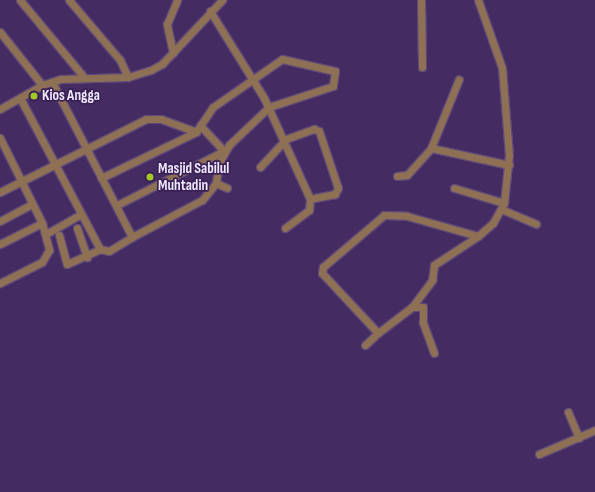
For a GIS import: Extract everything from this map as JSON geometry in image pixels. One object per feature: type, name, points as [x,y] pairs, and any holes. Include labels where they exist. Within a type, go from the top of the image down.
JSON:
[{"type":"street","points":[[20,0],[83,76]]},
{"type":"street","points":[[69,0],[120,60],[128,77]]},
{"type":"street","points":[[174,53],[167,24],[177,0]]},
{"type":"street","points":[[1,105],[20,98],[42,85],[52,82],[83,76],[128,77],[162,64],[174,53],[210,11],[222,0]]},
{"type":"street","points":[[421,0],[422,67]]},
{"type":"street","points":[[365,345],[412,307],[434,278],[434,265],[478,236],[494,223],[503,206],[509,166],[502,68],[478,0]]},
{"type":"street","points":[[210,11],[269,107],[286,139],[310,199],[310,210],[285,228]]},
{"type":"street","points":[[0,32],[42,85]]},
{"type":"street","points":[[101,178],[198,128],[213,107],[251,78],[286,58],[335,71],[332,86],[269,107],[224,151],[117,205]]},
{"type":"street","points":[[396,176],[407,175],[431,148],[459,79]]},
{"type":"street","points":[[52,82],[85,148],[117,205],[132,237]]},
{"type":"street","points":[[20,98],[100,250]]},
{"type":"street","points":[[0,192],[21,183],[85,148],[153,118],[198,128],[224,151]]},
{"type":"street","points":[[260,167],[286,139],[314,129],[320,132],[338,188],[335,194],[310,199]]},
{"type":"street","points":[[0,138],[42,223],[46,234],[47,257],[0,283]]},
{"type":"street","points":[[431,148],[509,166]]},
{"type":"street","points":[[59,235],[67,264],[87,257],[100,250],[109,251],[132,237],[197,203],[216,183],[224,151]]},
{"type":"street","points":[[216,183],[227,188]]},
{"type":"street","points":[[454,188],[503,206],[536,224]]},
{"type":"street","points":[[0,221],[32,204]]},
{"type":"street","points":[[46,234],[81,214]]},
{"type":"street","points":[[378,333],[322,273],[323,267],[384,215],[407,216],[478,236]]},
{"type":"street","points":[[0,244],[42,223]]},
{"type":"street","points":[[77,228],[87,257]]},
{"type":"street","points":[[412,307],[423,307],[423,322],[434,353]]},
{"type":"street","points":[[568,412],[579,438]]},
{"type":"street","points":[[539,454],[595,430]]},
{"type":"place","name":"Kios Angga","points":[[34,96]]},
{"type":"place","name":"Masjid Sabilul Muhtadin","points":[[150,177]]}]
